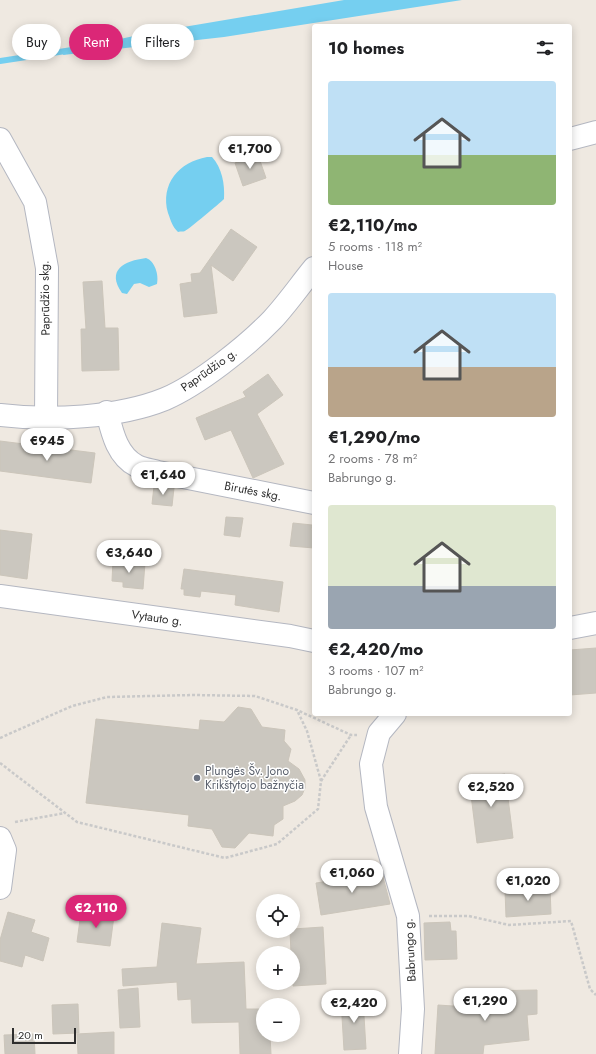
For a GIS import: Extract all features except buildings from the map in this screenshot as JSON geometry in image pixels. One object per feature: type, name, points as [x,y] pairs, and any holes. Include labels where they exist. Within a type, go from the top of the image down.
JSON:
[{"type":"street","points":[[572,138],[596,132]]},
{"type":"street","name":"Paprūdžio skg.","points":[[0,139],[35,202],[47,268],[46,419]]},
{"type":"street","name":"Paprūdžio g.","points":[[0,415],[46,419],[137,407],[164,399],[189,387],[218,366],[272,320],[312,270]]},
{"type":"street","name":"Birutės skg.","points":[[107,412],[117,445],[125,457],[136,466],[158,472],[312,504]]},
{"type":"street","name":"Vytauto g.","points":[[0,596],[282,635],[312,641]]},
{"type":"street","points":[[572,628],[596,623]]},
{"type":"street","name":"Babrungo g.","points":[[393,716],[379,733],[371,764],[376,807],[408,916],[413,1009],[410,1054]]},
{"type":"street","points":[[0,888],[7,830]]},
{"type":"path","points":[[0,738],[72,706],[107,697],[255,696],[297,710],[351,735],[379,733]]},
{"type":"path","points":[[0,763],[77,822],[225,858],[277,844],[318,809],[321,781],[307,731],[297,710]]},
{"type":"path","points":[[321,781],[351,735]]},
{"type":"path","points":[[7,830],[65,813]]},
{"type":"path","points":[[408,916],[469,916],[509,925],[571,921],[590,989],[596,995]]},
{"type":"water","points":[[344,0],[462,0],[194,40],[194,25]]},
{"type":"water","points":[[131,37],[131,47],[123,48],[123,38]]},
{"type":"water","points":[[69,50],[69,54],[63,55],[64,51]]},
{"type":"water","points":[[212,157],[218,166],[223,182],[224,199],[188,229],[178,232],[168,213],[166,202],[169,184],[180,169],[197,160]]},
{"type":"water","points":[[146,258],[152,262],[156,269],[157,284],[149,287],[140,283],[134,284],[127,294],[122,293],[116,278],[120,268],[125,264],[138,259]]},
{"type":"waterway","points":[[0,61],[69,50]]},
{"type":"place","name":"Plungės Šv. Jono Krikštytojo bažnyčia","points":[[197,778]]}]
